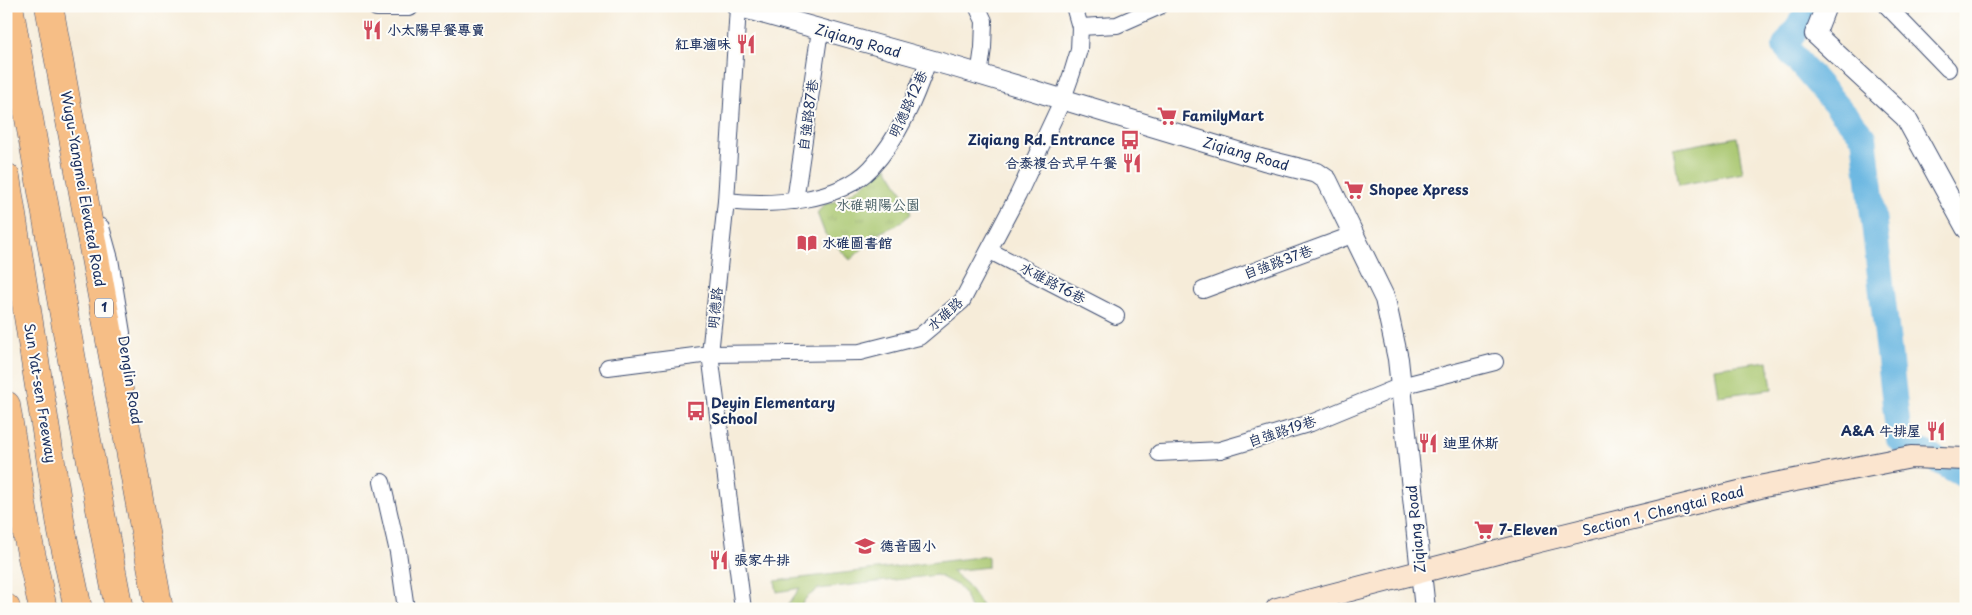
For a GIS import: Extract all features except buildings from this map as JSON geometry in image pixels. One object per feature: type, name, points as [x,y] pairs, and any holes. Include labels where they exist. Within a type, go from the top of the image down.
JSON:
[{"type":"highway","points":[[9,6],[75,377],[119,609]]},
{"type":"highway","name":"Wugu-Yangmei Elevated Road","points":[[49,6],[160,609]]},
{"type":"highway","name":"Sun Yat-sen Freeway","points":[[6,177],[62,532],[78,609]]},
{"type":"highway","points":[[6,405],[27,534],[42,609]]},
{"type":"main road","name":"Section 1, Chengtai Road","points":[[1277,609],[1420,571],[1764,486],[1912,457],[1966,459]]},
{"type":"street","name":"Denglin Road","points":[[56,6],[88,179],[110,259],[167,609]]},
{"type":"street","points":[[377,6],[409,6]]},
{"type":"street","name":"Ziqiang Road","points":[[738,6],[928,61],[955,67],[978,76],[1317,173],[1327,180],[1352,235],[1385,299],[1398,359],[1425,609]]},
{"type":"street","name":"明德路","points":[[738,6],[726,202],[710,354],[743,609]]},
{"type":"street","points":[[977,6],[984,21],[983,48],[978,76]]},
{"type":"street","points":[[1074,6],[1080,27],[1117,25],[1160,6]]},
{"type":"street","points":[[1826,6],[1815,34],[1906,118],[1966,228]]},
{"type":"street","points":[[1887,6],[1948,69]]},
{"type":"street","name":"水碓路","points":[[608,367],[710,354],[860,352],[920,337],[962,301],[990,250],[1062,100],[1078,50],[1080,27]]},
{"type":"street","name":"自強路87巷","points":[[795,201],[820,30]]},
{"type":"street","name":"明德路12巷","points":[[726,202],[764,204],[795,201],[820,195],[847,185],[870,169],[888,146],[902,123],[917,93],[928,61]]},
{"type":"street","name":"自強路37巷","points":[[1203,290],[1352,235]]},
{"type":"street","name":"水碓路16巷","points":[[990,250],[1116,316]]},
{"type":"street","name":"自強路19巷","points":[[1159,453],[1220,450],[1311,423],[1401,386],[1495,362]]},
{"type":"street","points":[[382,482],[398,552],[406,609]]},
{"type":"green space","points":[[1737,137],[1743,173],[1679,185],[1673,149]]},
{"type":"green space","name":"水碓朝陽公園","points":[[887,167],[904,195],[911,214],[897,225],[881,232],[850,260],[825,234],[817,213],[825,204],[841,200]]},
{"type":"green space","points":[[1768,361],[1772,389],[1718,396],[1714,368]]},
{"type":"green space","points":[[988,556],[988,567],[951,571],[967,584],[984,609],[970,609],[965,594],[957,585],[937,575],[818,589],[806,598],[799,609],[785,609],[800,588],[777,592],[775,581]]},
{"type":"waterway","points":[[1812,6],[1785,46],[1864,137],[1899,439],[1966,476]]},
{"type":"place","name":"小太陽早餐專賣","points":[[372,30]]},
{"type":"place","name":"紅車滷味","points":[[746,44]]},
{"type":"place","name":"FamilyMart","points":[[1167,116]]},
{"type":"place","name":"Ziqiang Rd. Entrance","points":[[1130,140]]},
{"type":"place","name":"合泰複合式早午餐","points":[[1132,163]]},
{"type":"place","name":"Shopee Xpress","points":[[1354,190]]},
{"type":"place","name":"水碓圖書館","points":[[807,243]]},
{"type":"place","name":"Deyin Elementary School","points":[[696,411]]},
{"type":"place","name":"A&A 牛排屋","points":[[1936,431]]},
{"type":"place","name":"迪里休斯","points":[[1428,443]]},
{"type":"place","name":"7-Eleven","points":[[1484,530]]},
{"type":"place","name":"德音國小","points":[[865,546]]},
{"type":"place","name":"張家牛排","points":[[719,560]]}]
